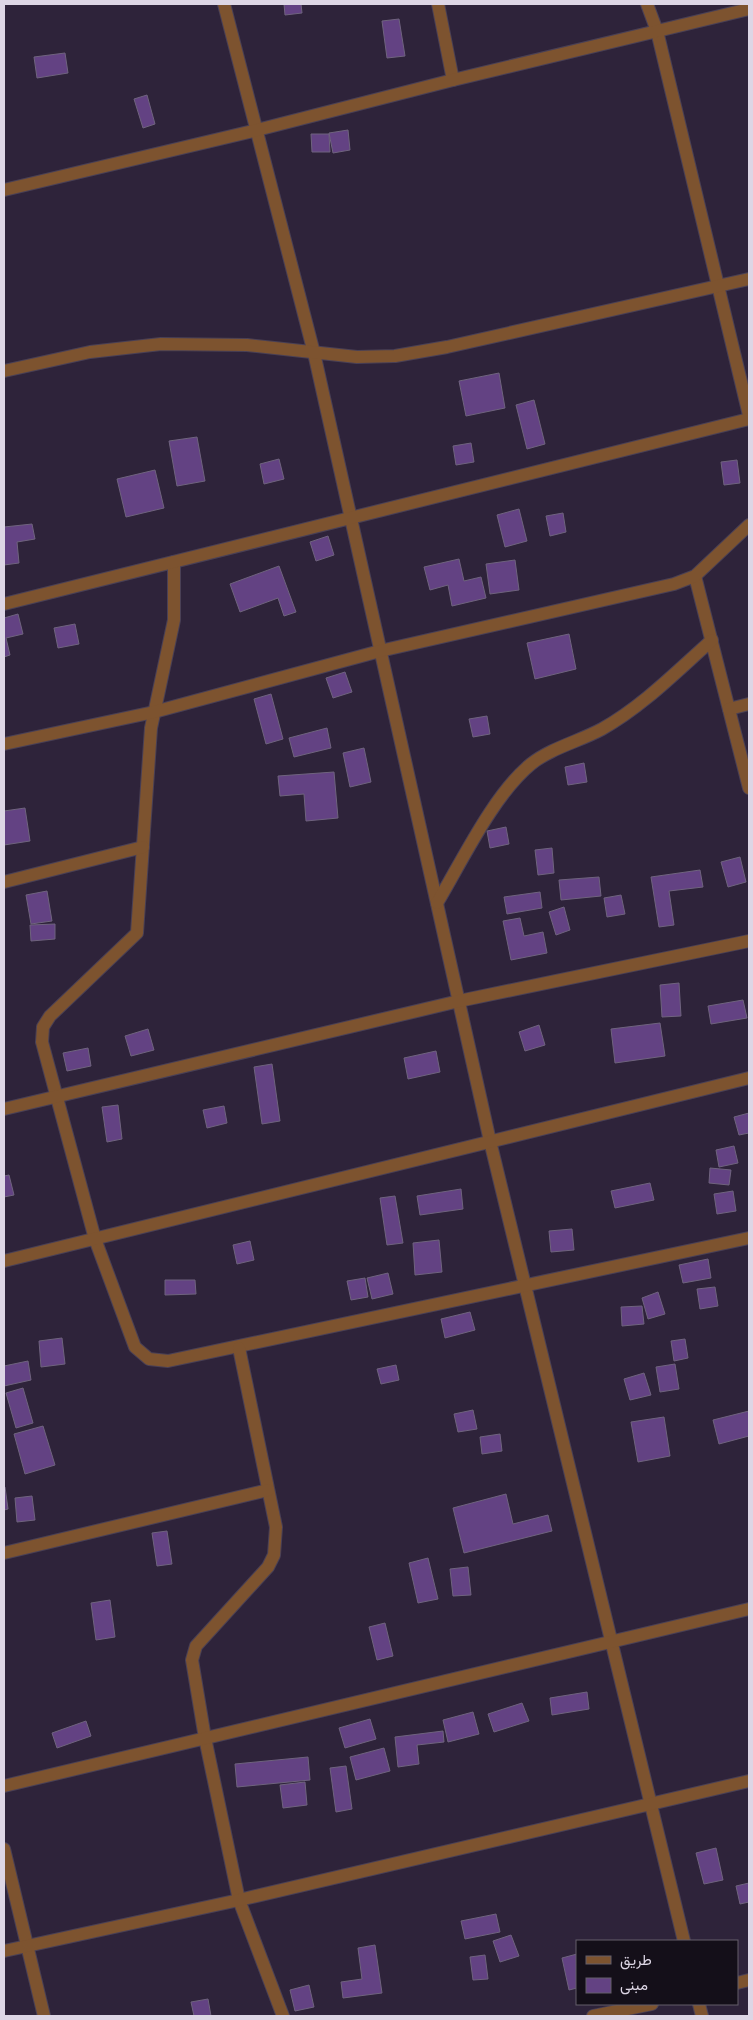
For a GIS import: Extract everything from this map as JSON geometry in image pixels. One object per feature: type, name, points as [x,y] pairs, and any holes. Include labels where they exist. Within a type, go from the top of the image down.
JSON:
[{"type":"street","points":[[224,4],[314,353],[490,1141],[684,1940]]},
{"type":"street","points":[[438,4],[442,35],[453,80]]},
{"type":"street","points":[[647,4],[657,32],[749,415]]},
{"type":"street","points":[[4,190],[749,9]]},
{"type":"street","points":[[4,371],[90,352],[162,344],[247,345],[357,357],[395,356],[447,347],[749,279]]},
{"type":"street","points":[[4,604],[749,420]]},
{"type":"street","points":[[4,744],[154,712],[380,651],[674,584],[695,576],[749,525]]},
{"type":"street","points":[[174,562],[172,629],[154,712],[137,933],[50,1016],[42,1027],[42,1042],[55,1097],[95,1239],[135,1347],[150,1359],[168,1361],[239,1348],[749,1238]]},
{"type":"street","points":[[695,576],[749,788]]},
{"type":"street","points":[[437,903],[493,809],[515,779],[532,763],[627,714],[712,640]]},
{"type":"street","points":[[729,708],[749,704]]},
{"type":"street","points":[[4,882],[143,847]]},
{"type":"street","points":[[4,1109],[459,1001],[687,956],[749,941]]},
{"type":"street","points":[[4,1261],[749,1078]]},
{"type":"street","points":[[239,1348],[276,1527],[274,1555],[268,1567],[201,1641],[192,1660],[205,1738],[239,1900],[283,2016]]},
{"type":"street","points":[[4,1553],[268,1490]]},
{"type":"street","points":[[4,1786],[749,1609]]},
{"type":"street","points":[[4,1951],[239,1900],[749,1781]]},
{"type":"street","points":[[4,1849],[44,2016]]},
{"type":"street","points":[[593,2016],[647,2005]]},
{"type":"building","points":[[284,4],[301,4],[302,13],[285,15]]},
{"type":"building","points":[[399,19],[405,56],[387,58],[382,21]]},
{"type":"building","points":[[65,53],[68,73],[37,78],[34,57]]},
{"type":"building","points":[[147,95],[155,124],[143,128],[134,99]]},
{"type":"building","points":[[348,130],[350,150],[333,153],[329,133]]},
{"type":"building","points":[[311,134],[329,134],[330,152],[312,152]]},
{"type":"building","points":[[499,373],[505,408],[466,416],[459,381]]},
{"type":"building","points":[[534,400],[545,444],[527,449],[516,405]]},
{"type":"building","points":[[197,437],[205,481],[177,486],[169,441]]},
{"type":"building","points":[[471,443],[474,462],[456,465],[453,446]]},
{"type":"building","points":[[279,459],[284,479],[264,484],[260,464]]},
{"type":"building","points":[[737,460],[740,483],[724,485],[721,462]]},
{"type":"building","points":[[155,470],[164,508],[126,517],[117,479]]},
{"type":"building","points":[[519,509],[527,541],[505,547],[497,515]]},
{"type":"building","points":[[563,513],[566,532],[550,536],[546,516]]},
{"type":"building","points":[[32,524],[35,539],[17,542],[19,563],[4,565],[4,527]]},
{"type":"building","points":[[328,536],[334,555],[316,561],[310,542]]},
{"type":"building","points":[[459,559],[464,581],[481,577],[486,598],[452,606],[448,585],[430,590],[424,567]]},
{"type":"building","points":[[515,560],[519,590],[490,594],[486,564]]},
{"type":"building","points":[[279,566],[296,612],[284,616],[278,598],[240,612],[230,584]]},
{"type":"building","points":[[18,614],[23,634],[6,638],[10,655],[4,657],[4,618]]},
{"type":"building","points":[[75,624],[79,644],[58,648],[54,628]]},
{"type":"building","points":[[569,634],[576,669],[535,679],[527,643]]},
{"type":"building","points":[[345,672],[352,692],[333,698],[326,678]]},
{"type":"building","points":[[271,694],[283,739],[266,744],[254,699]]},
{"type":"building","points":[[487,716],[490,734],[473,737],[469,719]]},
{"type":"building","points":[[327,728],[331,748],[294,757],[289,738]]},
{"type":"building","points":[[364,748],[371,782],[350,787],[343,753]]},
{"type":"building","points":[[584,763],[587,782],[568,785],[565,767]]},
{"type":"building","points":[[334,772],[338,818],[306,821],[304,794],[280,796],[278,776]]},
{"type":"building","points":[[25,808],[30,841],[4,845],[4,811]]},
{"type":"building","points":[[506,827],[509,844],[490,848],[487,831]]},
{"type":"building","points":[[552,848],[554,873],[538,875],[535,850]]},
{"type":"building","points":[[740,857],[746,882],[728,887],[721,862]]},
{"type":"building","points":[[700,870],[703,887],[669,891],[674,925],[659,927],[651,877]]},
{"type":"building","points":[[599,877],[601,896],[561,900],[559,880]]},
{"type":"building","points":[[47,891],[52,921],[31,924],[26,895]]},
{"type":"building","points":[[540,892],[542,908],[507,914],[504,897]]},
{"type":"building","points":[[621,895],[625,914],[607,917],[604,898]]},
{"type":"building","points":[[564,907],[570,930],[556,935],[549,912]]},
{"type":"building","points":[[520,918],[524,936],[543,932],[547,953],[511,960],[503,921]]},
{"type":"building","points":[[55,924],[55,939],[31,941],[30,925]]},
{"type":"building","points":[[679,983],[681,1016],[662,1017],[660,985]]},
{"type":"building","points":[[743,1000],[747,1018],[711,1024],[708,1006]]},
{"type":"building","points":[[660,1023],[665,1056],[615,1063],[611,1029]]},
{"type":"building","points":[[539,1025],[545,1045],[525,1051],[519,1032]]},
{"type":"building","points":[[148,1029],[154,1050],[131,1056],[125,1036]]},
{"type":"building","points":[[88,1048],[91,1066],[67,1071],[63,1053]]},
{"type":"building","points":[[436,1051],[440,1072],[408,1079],[404,1058]]},
{"type":"building","points":[[272,1064],[280,1121],[262,1124],[254,1067]]},
{"type":"building","points":[[118,1105],[122,1139],[107,1142],[102,1107]]},
{"type":"building","points":[[224,1106],[227,1123],[207,1128],[203,1110]]},
{"type":"building","points":[[749,1113],[749,1133],[739,1135],[734,1117]]},
{"type":"building","points":[[734,1146],[738,1163],[719,1167],[716,1150]]},
{"type":"building","points":[[710,1168],[731,1170],[729,1185],[709,1183]]},
{"type":"building","points":[[9,1175],[14,1195],[4,1197],[4,1176]]},
{"type":"building","points":[[650,1183],[654,1200],[615,1208],[611,1191]]},
{"type":"building","points":[[461,1189],[463,1209],[420,1215],[417,1196]]},
{"type":"building","points":[[733,1191],[736,1211],[717,1214],[714,1194]]},
{"type":"building","points":[[395,1196],[403,1243],[387,1245],[380,1198]]},
{"type":"building","points":[[572,1229],[574,1250],[551,1252],[549,1231]]},
{"type":"building","points":[[439,1240],[442,1272],[415,1275],[413,1243]]},
{"type":"building","points":[[250,1241],[254,1260],[237,1264],[233,1245]]},
{"type":"building","points":[[708,1259],[711,1278],[683,1283],[679,1265]]},
{"type":"building","points":[[388,1273],[393,1294],[372,1299],[367,1278]]},
{"type":"building","points":[[365,1278],[368,1297],[351,1300],[347,1281]]},
{"type":"building","points":[[165,1280],[195,1280],[196,1294],[165,1295]]},
{"type":"building","points":[[715,1287],[718,1306],[700,1309],[697,1289]]},
{"type":"building","points":[[658,1292],[665,1314],[648,1319],[642,1298]]},
{"type":"building","points":[[642,1306],[644,1324],[622,1326],[621,1307]]},
{"type":"building","points":[[470,1312],[475,1330],[445,1338],[441,1319]]},
{"type":"building","points":[[62,1338],[65,1364],[41,1367],[39,1341]]},
{"type":"building","points":[[685,1339],[688,1358],[674,1361],[671,1341]]},
{"type":"building","points":[[28,1361],[31,1380],[4,1386],[4,1366]]},
{"type":"building","points":[[675,1364],[679,1389],[660,1392],[656,1367]]},
{"type":"building","points":[[396,1365],[399,1380],[381,1384],[377,1369]]},
{"type":"building","points":[[644,1373],[651,1395],[630,1400],[624,1379]]},
{"type":"building","points":[[23,1388],[33,1423],[16,1428],[6,1393]]},
{"type":"building","points":[[473,1410],[477,1429],[458,1432],[454,1414]]},
{"type":"building","points":[[749,1411],[749,1436],[719,1444],[713,1420]]},
{"type":"building","points":[[664,1417],[670,1456],[638,1462],[631,1422]]},
{"type":"building","points":[[43,1426],[55,1465],[25,1474],[14,1434]]},
{"type":"building","points":[[500,1434],[502,1451],[482,1454],[480,1437]]},
{"type":"building","points":[[4,1488],[8,1509],[4,1510]]},
{"type":"building","points":[[506,1494],[513,1524],[548,1515],[552,1531],[464,1553],[453,1508]]},
{"type":"building","points":[[32,1496],[35,1520],[17,1522],[15,1498]]},
{"type":"building","points":[[167,1531],[172,1564],[157,1566],[152,1533]]},
{"type":"building","points":[[428,1558],[438,1599],[418,1603],[409,1563]]},
{"type":"building","points":[[468,1567],[471,1595],[453,1596],[450,1569]]},
{"type":"building","points":[[110,1600],[115,1637],[96,1640],[91,1603]]},
{"type":"building","points":[[385,1623],[393,1656],[377,1660],[369,1627]]},
{"type":"building","points":[[587,1692],[589,1709],[552,1715],[550,1698]]},
{"type":"building","points":[[522,1703],[529,1721],[494,1732],[488,1714]]},
{"type":"building","points":[[473,1712],[479,1734],[448,1742],[443,1720]]},
{"type":"building","points":[[370,1719],[376,1739],[345,1748],[339,1728]]},
{"type":"building","points":[[86,1721],[91,1736],[57,1748],[52,1733]]},
{"type":"building","points":[[443,1731],[444,1742],[417,1745],[419,1764],[398,1767],[395,1737]]},
{"type":"building","points":[[384,1748],[390,1771],[356,1780],[350,1757]]},
{"type":"building","points":[[308,1757],[310,1780],[237,1787],[235,1764]]},
{"type":"building","points":[[346,1766],[352,1809],[336,1812],[330,1768]]},
{"type":"building","points":[[305,1782],[307,1805],[283,1808],[280,1785]]},
{"type":"building","points":[[716,1848],[723,1880],[704,1884],[696,1853]]},
{"type":"building","points":[[749,1883],[749,1902],[740,1904],[736,1886]]},
{"type":"building","points":[[496,1914],[500,1932],[465,1939],[461,1921]]},
{"type":"building","points":[[511,1935],[519,1956],[500,1962],[493,1941]]},
{"type":"building","points":[[375,1945],[382,1993],[343,1998],[341,1982],[362,1979],[358,1948]]},
{"type":"building","points":[[576,1954],[576,1988],[569,1990],[562,1958]]},
{"type":"building","points":[[485,1955],[488,1979],[473,1980],[470,1957]]},
{"type":"building","points":[[309,1985],[314,2007],[295,2011],[290,1990]]},
{"type":"building","points":[[208,1999],[211,2016],[194,2016],[191,2002]]}]
